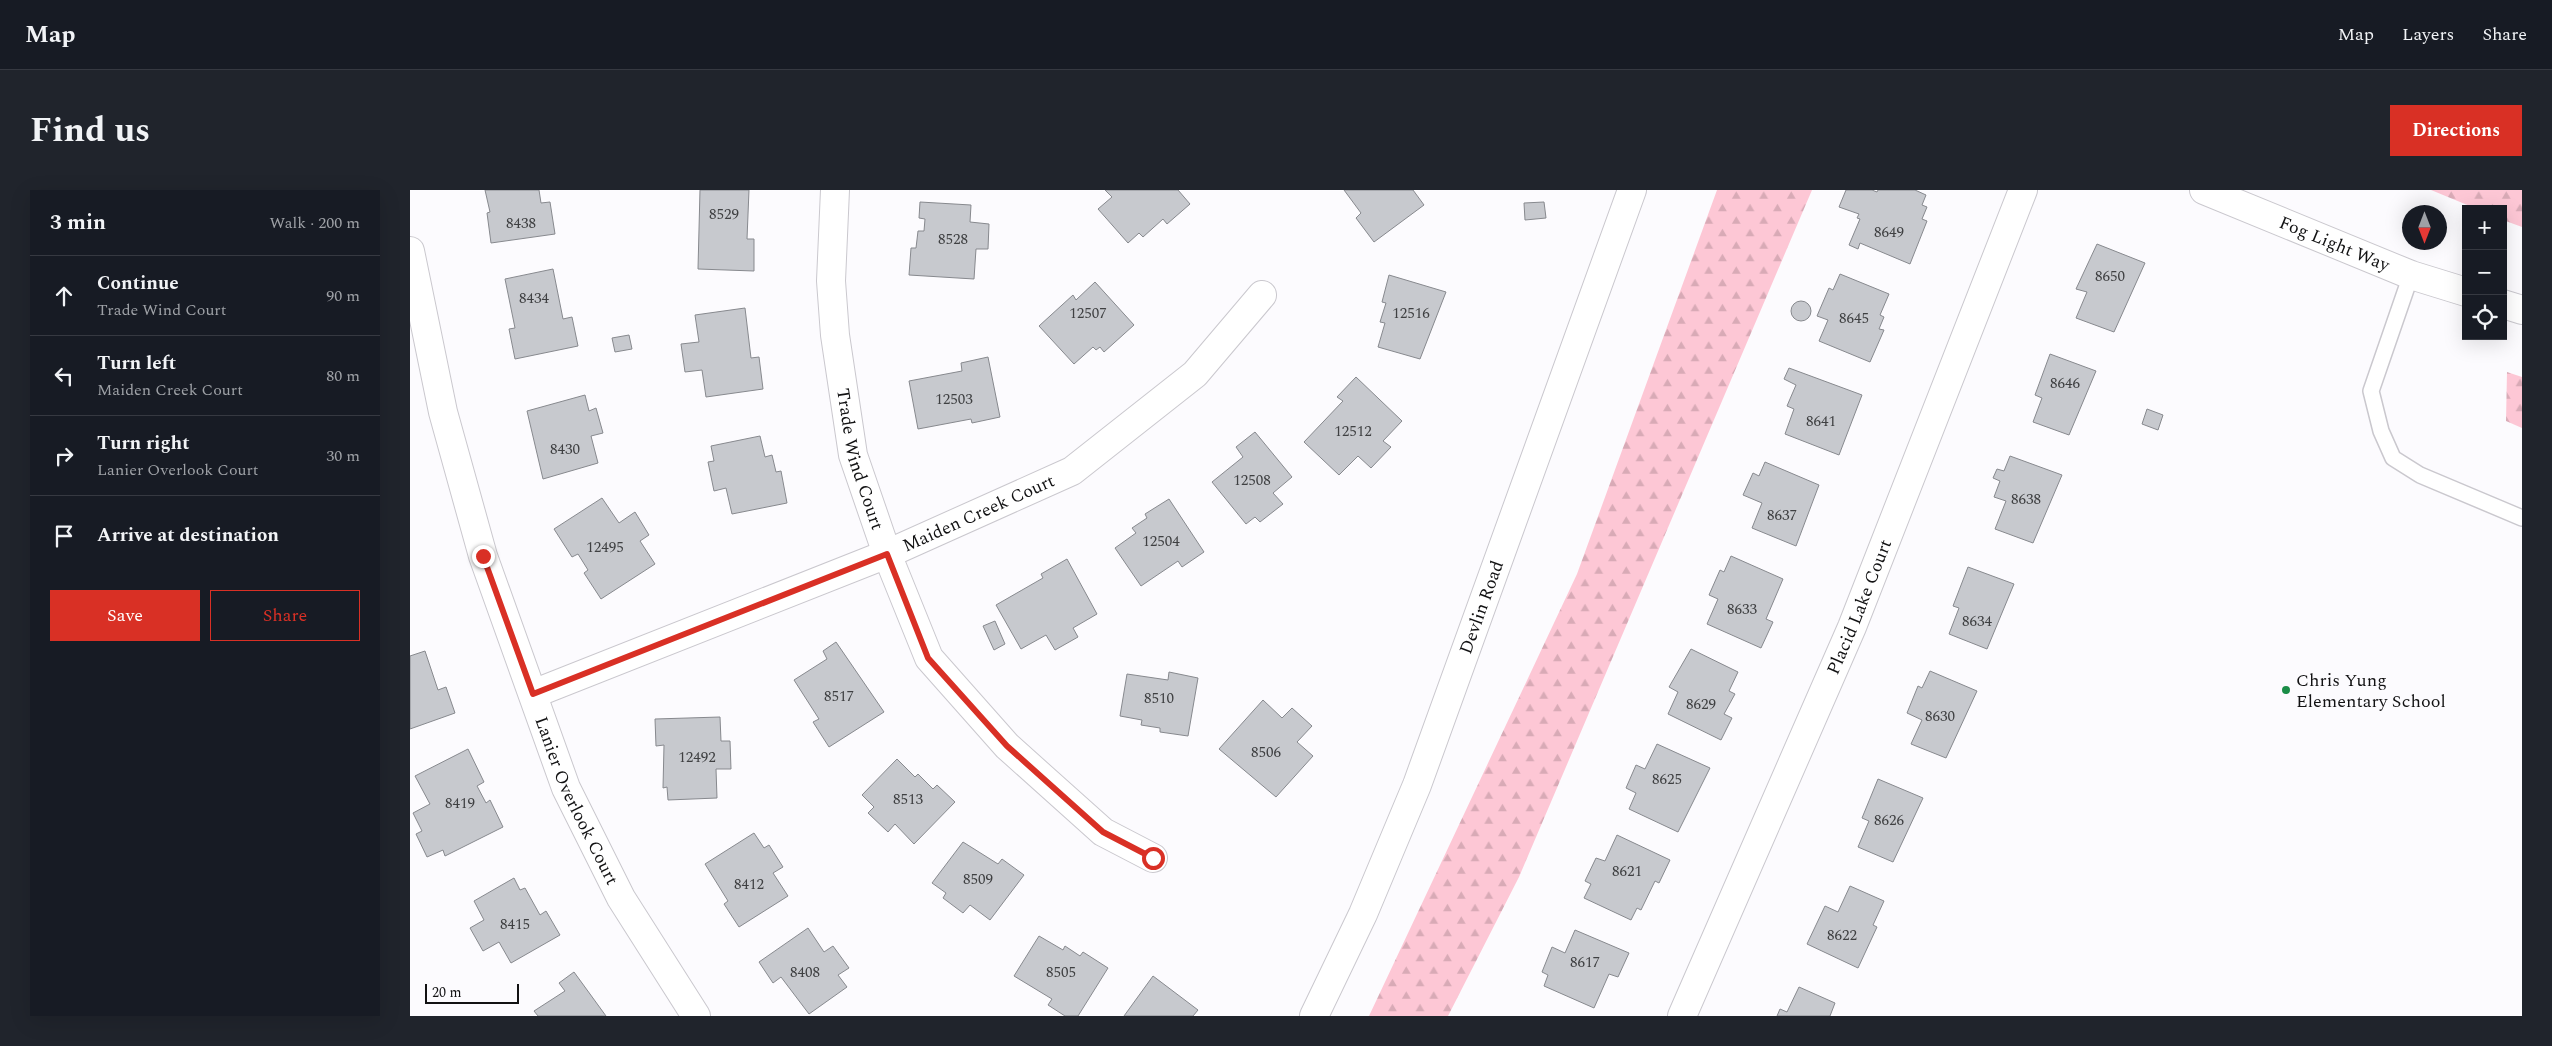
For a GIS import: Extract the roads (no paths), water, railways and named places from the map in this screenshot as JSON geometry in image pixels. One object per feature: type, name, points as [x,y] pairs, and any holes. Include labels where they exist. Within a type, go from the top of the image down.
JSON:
[{"type":"street","name":"Trade Wind Court","points":[[835,190],[831,281],[835,335],[853,455],[887,554],[928,658],[1007,746],[1103,832],[1153,858]]},
{"type":"street","name":"Devlin Road","points":[[1314,1016],[1363,914],[1417,784],[1632,190]]},
{"type":"street","name":"Placid Lake Court","points":[[1682,1016],[1852,627],[2023,190]]},
{"type":"street","name":"Fog Light Way","points":[[2204,190],[2410,275],[2462,291]]},
{"type":"street","name":"Lanier Overlook Court","points":[[410,251],[442,412],[483,556],[566,788],[621,898],[696,1016]]},
{"type":"street","name":"Maiden Creek Court","points":[[533,694],[887,554],[1072,471],[1195,374],[1262,295]]},
{"type":"street","points":[[2507,305],[2522,310]]},
{"type":"lane","points":[[2410,275],[2371,391],[2381,431],[2393,458],[2420,475],[2522,518]]},
{"type":"place","name":"Chris Yung Elementary School","points":[[2286,690]]}]
